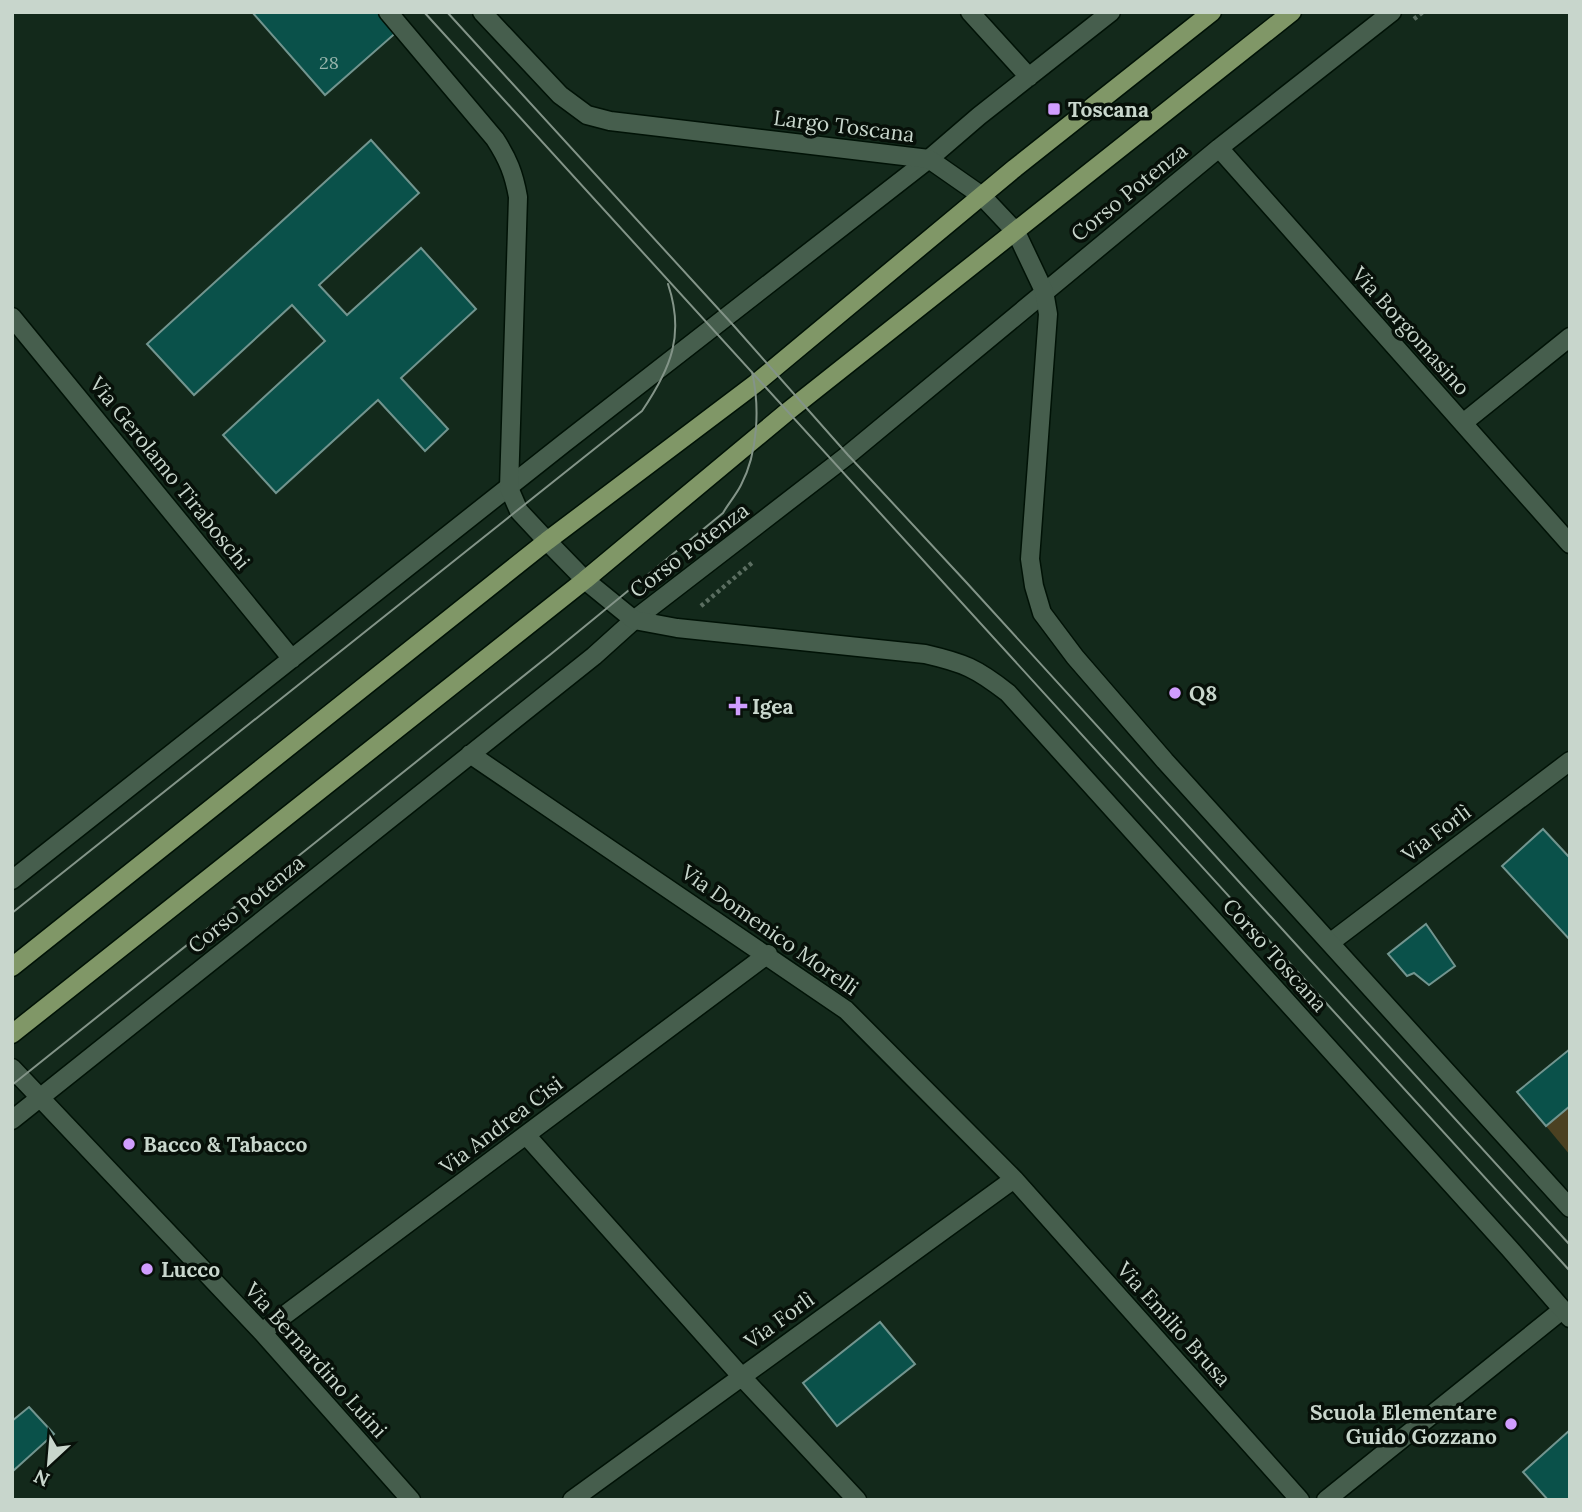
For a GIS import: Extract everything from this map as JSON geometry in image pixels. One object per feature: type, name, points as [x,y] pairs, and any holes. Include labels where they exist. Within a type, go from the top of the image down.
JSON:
[{"type":"main road","points":[[12,967],[547,541],[755,384],[982,196],[1212,12]]},
{"type":"main road","name":"Corso Potenza","points":[[12,1034],[585,580],[794,407],[1292,12]]},
{"type":"street","points":[[388,12],[495,139],[514,174],[518,197],[509,488],[520,510],[547,541],[585,580],[634,621]]},
{"type":"street","name":"Largo Toscana","points":[[482,12],[561,95],[587,116],[929,159],[982,196],[1016,232],[1044,291],[1048,314],[1030,559],[1042,613],[1075,657],[1156,750],[1331,942]]},
{"type":"street","points":[[970,12],[1029,77]]},
{"type":"street","points":[[12,880],[929,159],[1111,12]]},
{"type":"street","name":"Corso Potenza","points":[[12,1120],[634,621],[848,455],[1219,148],[1392,12]]},
{"type":"street","name":"Via Borgomasino","points":[[1219,148],[1570,544]]},
{"type":"street","name":"Via Gerolamo Tiraboschi","points":[[12,317],[292,659]]},
{"type":"street","points":[[12,344],[27,333]]},
{"type":"street","points":[[1463,423],[1570,337]]},
{"type":"street","name":"Corso Toscana","points":[[634,621],[677,628],[925,654],[956,661],[980,671],[1008,693],[1566,1314]]},
{"type":"street","name":"Via Domenico Morelli","points":[[470,754],[768,954],[846,1010],[1014,1179]]},
{"type":"street","name":"Via Forlì","points":[[1331,942],[1570,761]]},
{"type":"street","points":[[1331,942],[1570,1208]]},
{"type":"street","name":"Via Andrea Cisi","points":[[262,1332],[768,954]]},
{"type":"street","name":"Via Bernardino Luini","points":[[12,1068],[262,1332],[411,1500]]},
{"type":"street","points":[[526,1135],[741,1376],[857,1500]]},
{"type":"street","name":"Via Forlì","points":[[572,1500],[1014,1179]]},
{"type":"street","name":"Via Emilio Brusa","points":[[1014,1179],[1300,1500]]},
{"type":"street","points":[[1326,1500],[1566,1314]]},
{"type":"shaded area","points":[[1570,1106],[1570,1155],[1546,1126]]},
{"type":"building","points":[[252,12],[383,12],[399,30],[325,95]]},
{"type":"building","points":[[371,140],[419,193],[319,285],[347,315],[421,248],[476,309],[401,378],[448,429],[425,451],[378,400],[276,493],[223,435],[325,341],[292,305],[194,395],[147,344]]},
{"type":"building","points":[[1543,829],[1570,858],[1570,940],[1502,866]]},
{"type":"building","points":[[1426,924],[1455,966],[1429,985],[1414,973],[1407,976],[1388,954]]},
{"type":"building","points":[[1570,1049],[1570,1106],[1546,1126],[1517,1092]]},
{"type":"building","points":[[880,1322],[915,1364],[837,1426],[803,1383]]},
{"type":"building","points":[[29,1407],[54,1434],[13,1471],[12,1421]]},
{"type":"building","points":[[1570,1430],[1570,1500],[1548,1500],[1523,1472]]},
{"type":"tram line","points":[[424,12],[1570,1271]]},
{"type":"tram line","points":[[447,12],[1570,1245]]},
{"type":"tram line","points":[[12,913],[642,411],[661,380],[672,350],[675,319],[668,284]]},
{"type":"tram line","points":[[12,1085],[723,513],[741,485],[751,459],[757,415],[752,372]]},
{"type":"place","name":"Toscana","points":[[1054,109]]},
{"type":"place","name":"Q8","points":[[1175,693]]},
{"type":"place","name":"Igea","points":[[738,706]]},
{"type":"place","name":"Bacco & Tabacco","points":[[129,1144]]},
{"type":"place","name":"Lucco","points":[[147,1269]]},
{"type":"place","name":"Scuola Elementare Guido Gozzano","points":[[1511,1424]]}]
